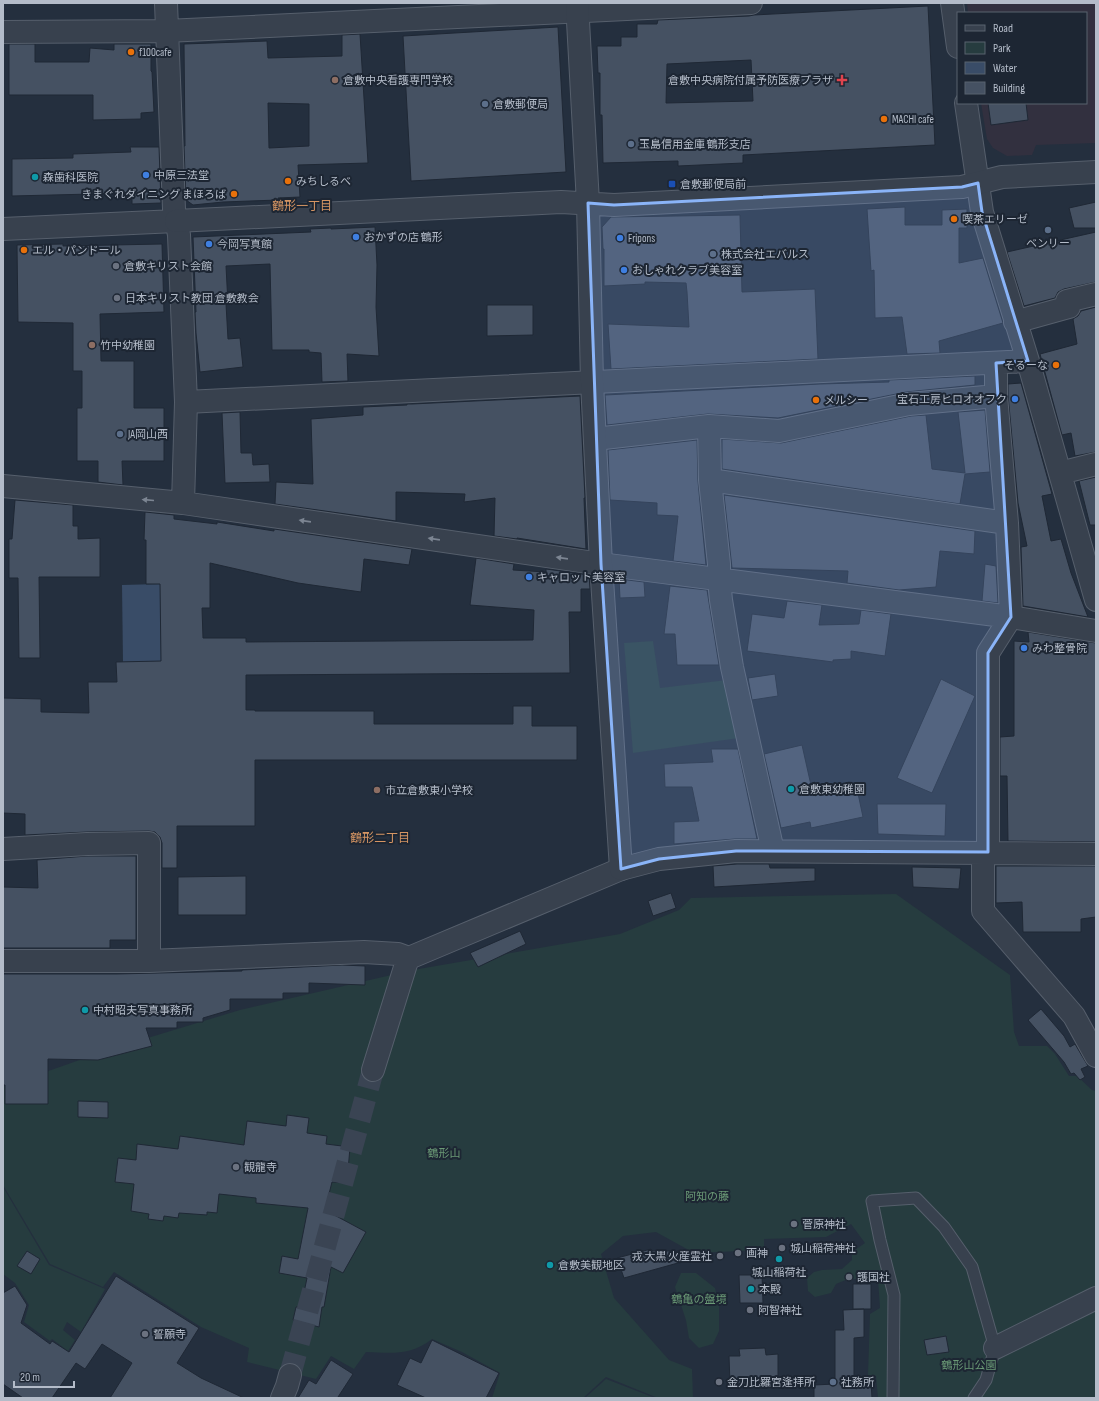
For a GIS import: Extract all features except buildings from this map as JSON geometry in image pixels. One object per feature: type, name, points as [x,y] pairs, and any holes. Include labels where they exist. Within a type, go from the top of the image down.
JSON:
[{"type":"street","points":[[166,3],[174,209],[179,235],[186,402],[183,503]]},
{"type":"street","points":[[3,32],[166,31],[578,7],[751,3]]},
{"type":"street","points":[[952,3],[957,40]]},
{"type":"street","points":[[578,7],[588,203],[592,382],[601,564],[621,869]]},
{"type":"street","points":[[966,104],[982,212],[1028,361],[1096,600]]},
{"type":"street","points":[[3,229],[561,202],[614,205],[962,187],[1002,177],[1096,172]]},
{"type":"street","points":[[1015,322],[1069,307],[1067,301],[1096,294]]},
{"type":"street","points":[[186,402],[1028,361]]},
{"type":"street","points":[[996,363],[996,396],[1007,523],[1011,617],[988,653],[986,852],[983,911],[1074,1016],[1096,1056]]},
{"type":"street","points":[[595,439],[709,426],[779,431],[908,404],[996,396]]},
{"type":"street","points":[[709,426],[710,480],[719,564],[718,580],[732,667],[773,851]]},
{"type":"street","points":[[1060,473],[1096,464]]},
{"type":"street","points":[[710,480],[1007,523]]},
{"type":"street","points":[[3,486],[183,503],[601,564],[1011,617],[1096,631]]},
{"type":"street","points":[[3,849],[87,844],[149,843],[149,961]]},
{"type":"street","points":[[373,1070],[409,958],[621,869],[659,859],[736,851],[1096,854]]},
{"type":"street","points":[[3,961],[149,961],[364,952],[398,954],[409,958]]},
{"type":"street","points":[[995,1348],[1096,1298]]},
{"type":"street","points":[[282,1398],[290,1375]]},
{"type":"lane","points":[[893,1398],[894,1295],[872,1201],[916,1198],[944,1227],[972,1267],[995,1348],[986,1380],[974,1398]]},
{"type":"highlighted area","points":[[978,183],[982,212],[1028,361],[996,363],[1011,617],[988,653],[988,852],[736,851],[659,859],[621,869],[601,564],[588,203],[614,205],[962,187]]},
{"type":"shaded area","points":[[967,3],[1096,3],[1096,143],[1036,145],[1032,155],[1007,156],[993,148],[987,139],[981,104],[1087,104],[1087,12],[968,12]]},
{"type":"green space","points":[[653,641],[660,688],[727,680],[739,738],[633,753],[624,643]]},
{"type":"green space","name":"鶴形山","points":[[896,894],[1010,975],[1014,1032],[1019,1046],[1047,1046],[1055,1054],[1069,1076],[1077,1076],[1092,1090],[1096,1091],[1096,1398],[878,1398],[876,1376],[868,1375],[870,1314],[880,1308],[878,1279],[848,1279],[836,1284],[831,1293],[815,1297],[808,1291],[807,1278],[814,1272],[842,1269],[852,1260],[852,1252],[865,1243],[851,1224],[826,1237],[764,1239],[764,1250],[694,1253],[656,1232],[623,1236],[601,1254],[614,1298],[669,1360],[692,1369],[693,1398],[658,1398],[606,1377],[583,1398],[492,1398],[500,1373],[462,1352],[432,1339],[408,1351],[393,1353],[366,1352],[354,1369],[331,1356],[316,1379],[247,1362],[249,1348],[201,1327],[114,1272],[103,1287],[50,1264],[3,1185],[3,1087],[108,1050],[240,1010],[413,970],[620,934],[679,910],[691,898]]},
{"type":"green space","points":[[3,1187],[49,1265],[105,1289],[81,1332],[67,1322],[63,1330],[75,1340],[68,1351],[52,1339],[50,1341],[24,1322],[29,1305],[15,1283],[3,1274]],"holes":[[[27,1251],[40,1259],[31,1274],[18,1266]]]},
{"type":"green space","name":"鶴亀の盤境","points":[[681,1273],[696,1273],[715,1288],[719,1306],[719,1331],[713,1344],[699,1348],[689,1338],[686,1320],[675,1287]]},
{"type":"green space","points":[[606,1379],[655,1398],[585,1398]]},
{"type":"water","points":[[160,584],[161,661],[123,662],[122,585]]},
{"type":"tunnel","points":[[290,1375],[373,1070]]},
{"type":"place","name":"f100cafe","points":[[131,52]]},
{"type":"place","name":"倉敷中央看護専門学校","points":[[335,80]]},
{"type":"place","name":"倉敷中央病院付属予防医療プラザ","points":[[842,80]]},
{"type":"place","name":"倉敷郵便局","points":[[485,104]]},
{"type":"place","name":"MACHI cafe","points":[[884,119]]},
{"type":"place","name":"玉島信用金庫 鶴形支店","points":[[631,144]]},
{"type":"place","name":"中原三法堂","points":[[146,175]]},
{"type":"place","name":"森歯科医院","points":[[35,177]]},
{"type":"place","name":"みちしるべ","points":[[288,181]]},
{"type":"place","name":"倉敷郵便局前","points":[[672,184]]},
{"type":"place","name":"きまぐれダイニング まほろば","points":[[234,194]]},
{"type":"place","name":"喫茶エリーゼ","points":[[954,219]]},
{"type":"place","name":"ベンリー","points":[[1048,230]]},
{"type":"place","name":"おかずの店 鶴形","points":[[356,237]]},
{"type":"place","name":"Fripons","points":[[620,238]]},
{"type":"place","name":"今岡写真館","points":[[209,244]]},
{"type":"place","name":"エル・パンドール","points":[[24,250]]},
{"type":"place","name":"株式会社エバルス","points":[[713,254]]},
{"type":"place","name":"倉敷キリスト会館","points":[[116,266]]},
{"type":"place","name":"おしゃれクラブ美容室","points":[[624,270]]},
{"type":"place","name":"日本キリスト教団 倉敷教会","points":[[117,298]]},
{"type":"place","name":"竹中幼稚園","points":[[92,345]]},
{"type":"place","name":"そるーな","points":[[1056,365]]},
{"type":"place","name":"宝石工房ヒロオオフク","points":[[1015,399]]},
{"type":"place","name":"メルシー","points":[[816,400]]},
{"type":"place","name":"JA岡山西","points":[[120,434]]},
{"type":"place","name":"キャロット美容室","points":[[529,577]]},
{"type":"place","name":"みわ整骨院","points":[[1024,648]]},
{"type":"place","name":"倉敷東幼稚園","points":[[791,789]]},
{"type":"place","name":"市立倉敷東小学校","points":[[377,790]]},
{"type":"place","name":"中村昭夫写真事務所","points":[[85,1010]]},
{"type":"place","name":"観龍寺","points":[[236,1167]]},
{"type":"place","name":"菅原神社","points":[[794,1224]]},
{"type":"place","name":"城山稲荷神社","points":[[782,1248]]},
{"type":"place","name":"画神","points":[[738,1253]]},
{"type":"place","name":"戎 大黒 火産霊社","points":[[720,1256]]},
{"type":"place","name":"城山稲荷社","points":[[779,1259]]},
{"type":"place","name":"倉敷美観地区","points":[[550,1265]]},
{"type":"place","name":"護国社","points":[[849,1277]]},
{"type":"place","name":"本殿","points":[[751,1289]]},
{"type":"place","name":"阿智神社","points":[[750,1310]]},
{"type":"place","name":"誓願寺","points":[[145,1334]]},
{"type":"place","name":"金刀比羅宮逢拝所","points":[[719,1382]]},
{"type":"place","name":"社務所","points":[[833,1382]]},
{"type":"district","name":"鶴形一丁目","points":[[302,206]]},
{"type":"district","name":"鶴形二丁目","points":[[380,838]]},
{"type":"park label","name":"阿知の藤","points":[[707,1196]]},
{"type":"park label","name":"鶴形山公園","points":[[969,1365]]}]
